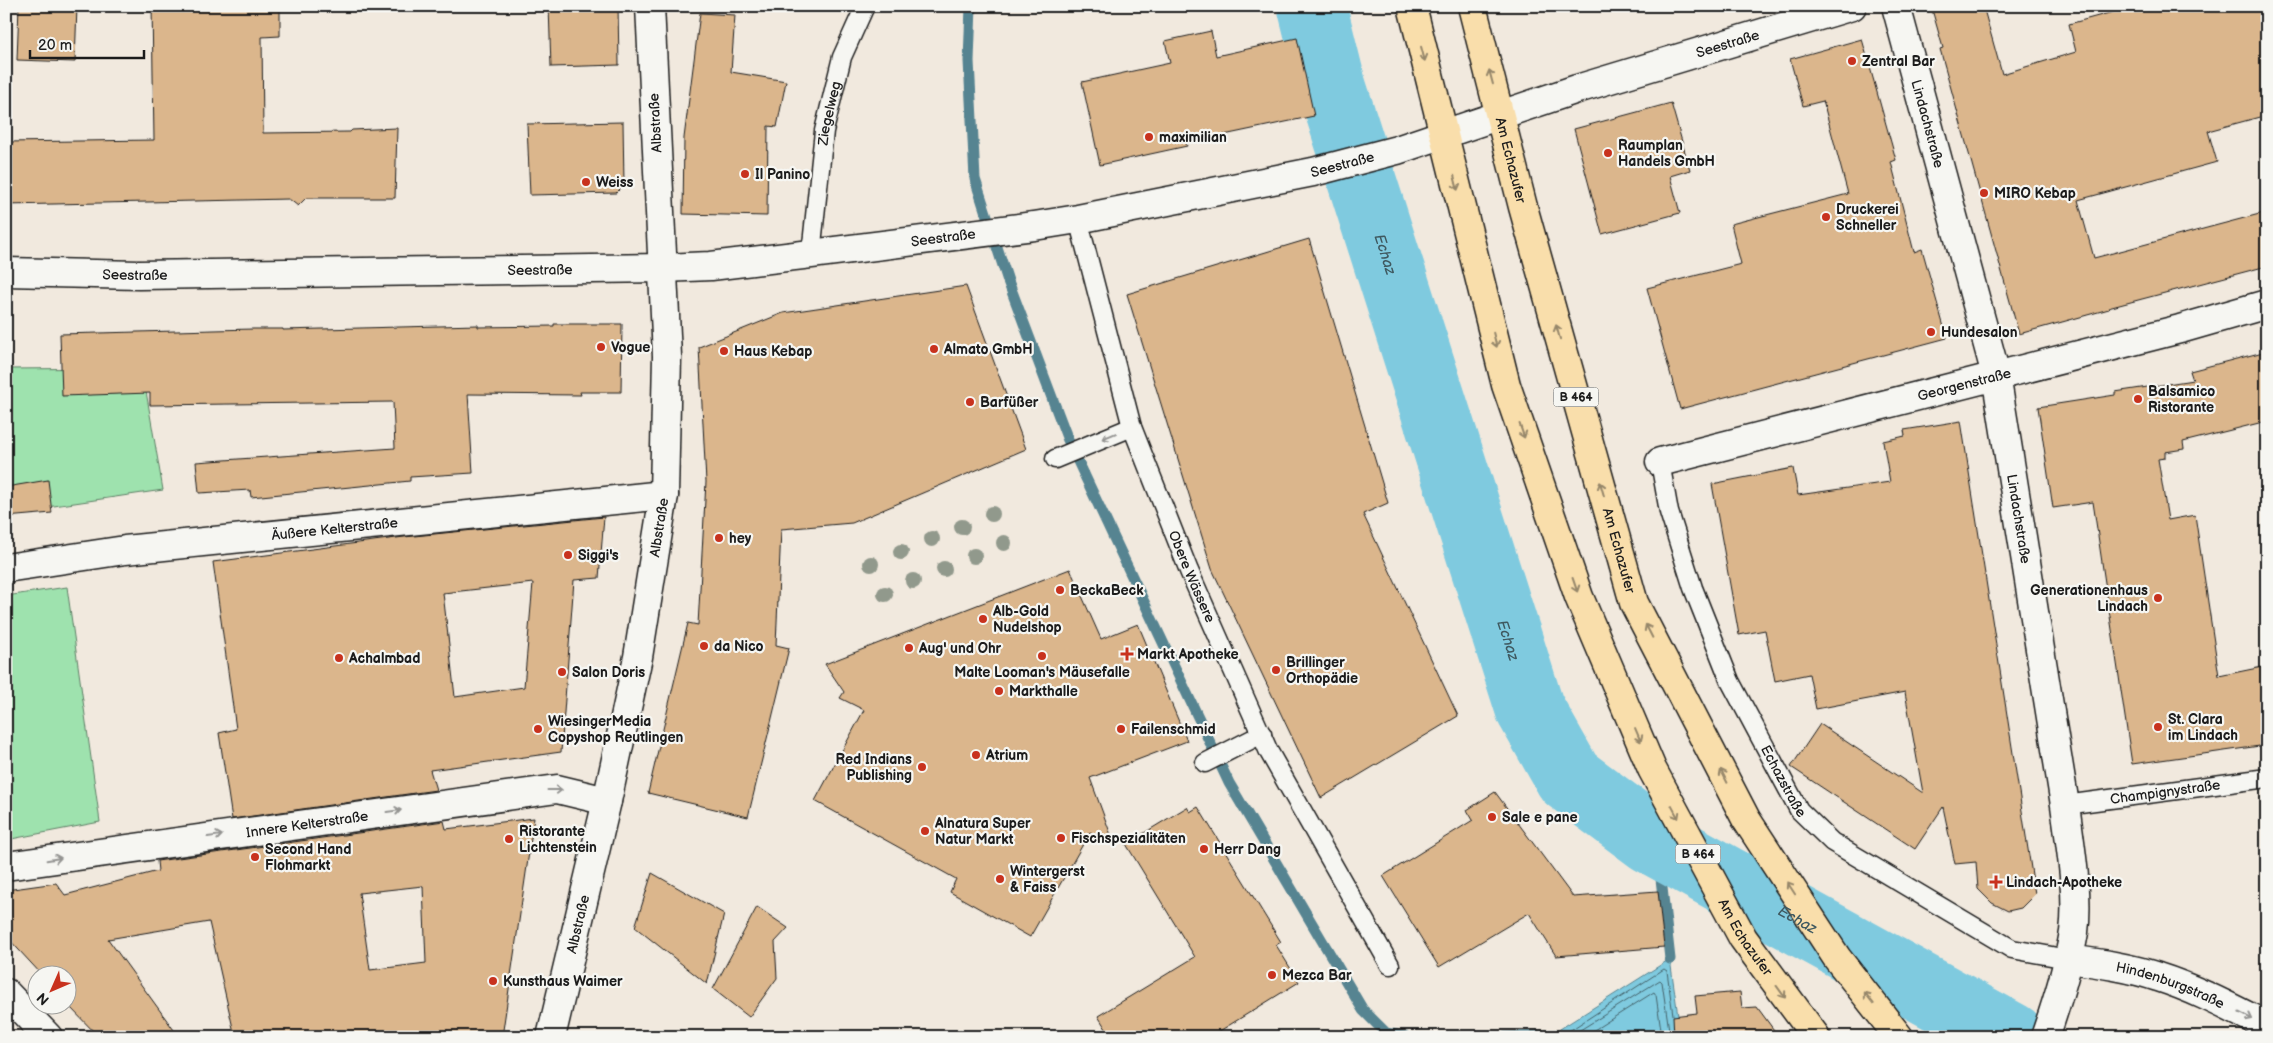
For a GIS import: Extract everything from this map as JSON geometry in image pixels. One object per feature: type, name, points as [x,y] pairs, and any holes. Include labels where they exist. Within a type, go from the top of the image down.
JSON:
[{"type":"main road","name":"Am Echazufer","points":[[1412,6],[1506,385],[1579,597],[1652,769],[1743,938],[1816,1037]]},
{"type":"main road","name":"Am Echazufer","points":[[1472,6],[1523,207],[1634,603],[1746,819],[1837,958],[1899,1037]]},
{"type":"street","name":"Albstraße","points":[[551,1037],[607,801],[638,657],[664,495],[667,356],[650,6]]},
{"type":"street","name":"Seestraße","points":[[6,272],[139,275],[711,266],[1034,226],[1313,172],[1397,150],[1577,89],[1852,6]]},
{"type":"street","name":"Lindachstraße","points":[[1896,6],[1996,375],[2065,805],[2071,855],[2074,931],[2068,958],[2045,1034]]},
{"type":"street","name":"Georgenstraße","points":[[1660,462],[2180,329],[2267,304]]},
{"type":"street","name":"Äußere Kelterstraße","points":[[6,568],[125,550],[664,495]]},
{"type":"street","name":"Innere Kelterstraße","points":[[6,866],[557,789],[607,801]]},
{"type":"street","name":"Hindenburgstraße","points":[[2068,958],[2112,965],[2158,976],[2206,995],[2267,1026]]},
{"type":"street","points":[[6,993],[48,1037]]},
{"type":"lane","name":"Ziegelweg","points":[[811,254],[824,130],[842,57],[865,6]]},
{"type":"lane","name":"Obere Wässere","points":[[1078,219],[1132,427],[1189,572],[1262,734],[1317,838],[1390,965]]},
{"type":"lane","points":[[1055,459],[1132,427]]},
{"type":"lane","name":"Echazstraße","points":[[1660,462],[1669,512],[1693,588],[1730,681],[1799,810],[1832,842],[2012,949],[2068,958]]},
{"type":"lane","points":[[1205,763],[1262,734]]},
{"type":"lane","name":"Champignystraße","points":[[2065,805],[2267,778]]},
{"type":"green space","points":[[142,368],[163,490],[6,513],[6,369]]},
{"type":"green space","points":[[67,587],[100,822],[6,840],[6,596]]},
{"type":"water","points":[[1872,940],[1955,987],[2023,1015],[2015,1037],[1951,1037],[1912,994]]},
{"type":"water","points":[[1670,959],[1681,1037],[1555,1037],[1560,1029]]},
{"type":"building","points":[[19,6],[77,6],[75,62],[17,60]]},
{"type":"building","points":[[152,6],[280,6],[280,36],[262,37],[263,133],[350,132],[352,130],[397,128],[395,198],[306,198],[298,206],[289,199],[6,205],[6,142],[154,140]]},
{"type":"building","points":[[549,6],[618,6],[619,65],[551,67]]},
{"type":"building","points":[[1931,6],[1983,6],[2002,74],[2076,52],[2069,24],[2135,6],[2267,6],[2267,115],[2208,131],[2217,162],[2078,200],[2094,258],[2267,212],[2267,266],[2108,308],[2019,334],[1940,49],[1943,48]]},
{"type":"building","points":[[700,13],[735,15],[731,72],[786,81],[777,127],[768,126],[767,216],[683,214],[684,138]]},
{"type":"building","points":[[1211,31],[1216,56],[1297,38],[1314,116],[1186,143],[1187,146],[1100,165],[1082,82],[1170,63],[1165,41]]},
{"type":"building","points":[[1862,39],[1896,160],[1891,162],[1914,252],[1922,249],[1947,338],[1680,409],[1647,288],[1741,264],[1731,224],[1848,194],[1823,101],[1803,106],[1790,59]]},
{"type":"building","points":[[1671,103],[1690,170],[1670,176],[1680,213],[1602,234],[1574,129]]},
{"type":"building","points":[[623,122],[624,185],[616,193],[530,195],[527,124]]},
{"type":"building","points":[[1309,239],[1388,503],[1363,514],[1458,716],[1321,798],[1212,569],[1127,294]]},
{"type":"building","points":[[966,286],[1026,449],[852,523],[781,529],[776,645],[789,648],[748,817],[648,793],[688,623],[698,625],[706,482],[699,347],[783,313]]},
{"type":"building","points":[[554,324],[622,324],[621,392],[580,392],[581,395],[468,394],[473,473],[410,477],[410,481],[251,497],[250,490],[199,493],[196,462],[395,448],[393,402],[150,405],[150,393],[62,396],[60,334],[478,325],[478,327],[554,326]]},
{"type":"building","points":[[2267,351],[2267,421],[2183,442],[2184,449],[2165,452],[2165,458],[2158,459],[2168,520],[2195,515],[2219,676],[2267,666],[2267,745],[2132,764],[2093,502],[2053,508],[2038,407],[2115,395],[2115,392],[2193,380],[2190,371]]},
{"type":"building","points":[[1961,421],[2035,894],[2021,908],[2008,911],[1992,903],[1978,889],[1976,862],[1955,864],[1943,807],[1915,849],[1791,767],[1820,724],[1923,793],[1905,692],[1816,709],[1809,674],[1775,681],[1765,630],[1739,635],[1712,484],[1793,468],[1798,495],[1890,482],[1883,441],[1905,436],[1904,430]]},
{"type":"building","points":[[48,480],[52,513],[6,517],[6,487]]},
{"type":"building","name":"Achalmbad","points":[[604,517],[599,578],[574,580],[561,752],[430,770],[436,790],[232,819],[219,733],[236,729],[213,562],[404,537]],"holes":[[[533,583],[524,687],[455,697],[443,593]]]},
{"type":"building","points":[[1070,569],[1101,639],[1138,624],[1187,741],[1090,778],[1115,846],[1090,832],[1030,937],[950,892],[956,879],[815,801],[864,710],[840,698],[844,692],[825,664]]},
{"type":"building","points":[[1495,792],[1573,897],[1658,891],[1664,947],[1556,956],[1529,913],[1439,967],[1383,876],[1473,820],[1467,810]]},
{"type":"building","points":[[1187,807],[1190,812],[1198,807],[1281,942],[1276,945],[1299,982],[1210,1037],[1111,1037],[1098,1016],[1195,957],[1126,844]]},
{"type":"building","points":[[534,818],[502,1037],[235,1037],[209,922],[108,939],[179,1037],[99,1037],[78,1015],[78,966],[34,966],[6,936],[6,890],[56,883],[65,895],[158,871],[157,861],[444,821],[446,829]],"holes":[[[423,886],[426,963],[370,970],[359,893]]]},
{"type":"building","points":[[652,873],[724,914],[707,984],[635,927]]},
{"type":"building","points":[[757,907],[788,928],[775,942],[777,978],[749,1017],[713,989]]},
{"type":"building","points":[[1740,992],[1742,1008],[1757,1007],[1779,1037],[1674,1037],[1673,1016],[1697,1013],[1695,996]]},
{"type":"waterway","points":[[971,6],[969,61],[975,179],[1008,281],[1068,440],[1229,783],[1363,1010],[1386,1033],[1406,1037]]},
{"type":"waterway","name":"Echaz","points":[[1312,6],[1332,87],[1530,709],[1569,778],[1651,839],[2011,1037]]},
{"type":"waterway","points":[[1651,839],[1659,861],[1670,959]]},
{"type":"waterway","points":[[1505,1037],[1555,1035]]},
{"type":"place","name":"Zentral Bar","points":[[1852,61]]},
{"type":"place","name":"maximilian","points":[[1149,137]]},
{"type":"place","name":"Raumplan Handels GmbH","points":[[1608,153]]},
{"type":"place","name":"Il Panino","points":[[745,174]]},
{"type":"place","name":"Weiss","points":[[586,182]]},
{"type":"place","name":"MIRO Kebap","points":[[1984,193]]},
{"type":"place","name":"Druckerei Schneller","points":[[1826,217]]},
{"type":"place","name":"Hundesalon","points":[[1931,332]]},
{"type":"place","name":"Vogue","points":[[601,347]]},
{"type":"place","name":"Almato GmbH","points":[[934,349]]},
{"type":"place","name":"Haus Kebap","points":[[724,351]]},
{"type":"place","name":"Balsamico Ristorante","points":[[2138,399]]},
{"type":"place","name":"Barfüßer","points":[[970,402]]},
{"type":"place","name":"hey","points":[[719,538]]},
{"type":"place","name":"Siggi's","points":[[568,555]]},
{"type":"place","name":"BeckaBeck","points":[[1060,590]]},
{"type":"place","name":"Generationenhaus Lindach","points":[[2158,598]]},
{"type":"place","name":"Alb-Gold Nudelshop","points":[[983,619]]},
{"type":"place","name":"da Nico","points":[[704,646]]},
{"type":"place","name":"Aug' und Ohr","points":[[909,648]]},
{"type":"place","name":"Markt Apotheke","points":[[1127,654]]},
{"type":"place","name":"Malte Looman's Mäusefalle","points":[[1042,656]]},
{"type":"place","name":"Achalmbad","points":[[339,658]]},
{"type":"place","name":"Brillinger Orthopädie","points":[[1276,670]]},
{"type":"place","name":"Salon Doris","points":[[562,672]]},
{"type":"place","name":"Markthalle","points":[[999,691]]},
{"type":"place","name":"St. Clara im Lindach","points":[[2158,727]]},
{"type":"place","name":"WiesingerMedia Copyshop Reutlingen","points":[[538,729]]},
{"type":"place","name":"Failenschmid","points":[[1121,729]]},
{"type":"place","name":"Atrium","points":[[976,755]]},
{"type":"place","name":"Red Indians Publishing","points":[[922,767]]},
{"type":"place","name":"Sale e pane","points":[[1492,817]]},
{"type":"place","name":"Alnatura Super Natur Markt","points":[[925,831]]},
{"type":"place","name":"Fischspezialitäten","points":[[1061,838]]},
{"type":"place","name":"Ristorante Lichtenstein","points":[[509,839]]},
{"type":"place","name":"Herr Dang","points":[[1204,849]]},
{"type":"place","name":"Second Hand Flohmarkt","points":[[255,857]]},
{"type":"place","name":"Wintergerst & Faiss","points":[[1000,879]]},
{"type":"place","name":"Lindach-Apotheke","points":[[1996,882]]},
{"type":"place","name":"Mezca Bar","points":[[1272,975]]},
{"type":"place","name":"Kunsthaus Waimer","points":[[493,981]]}]
